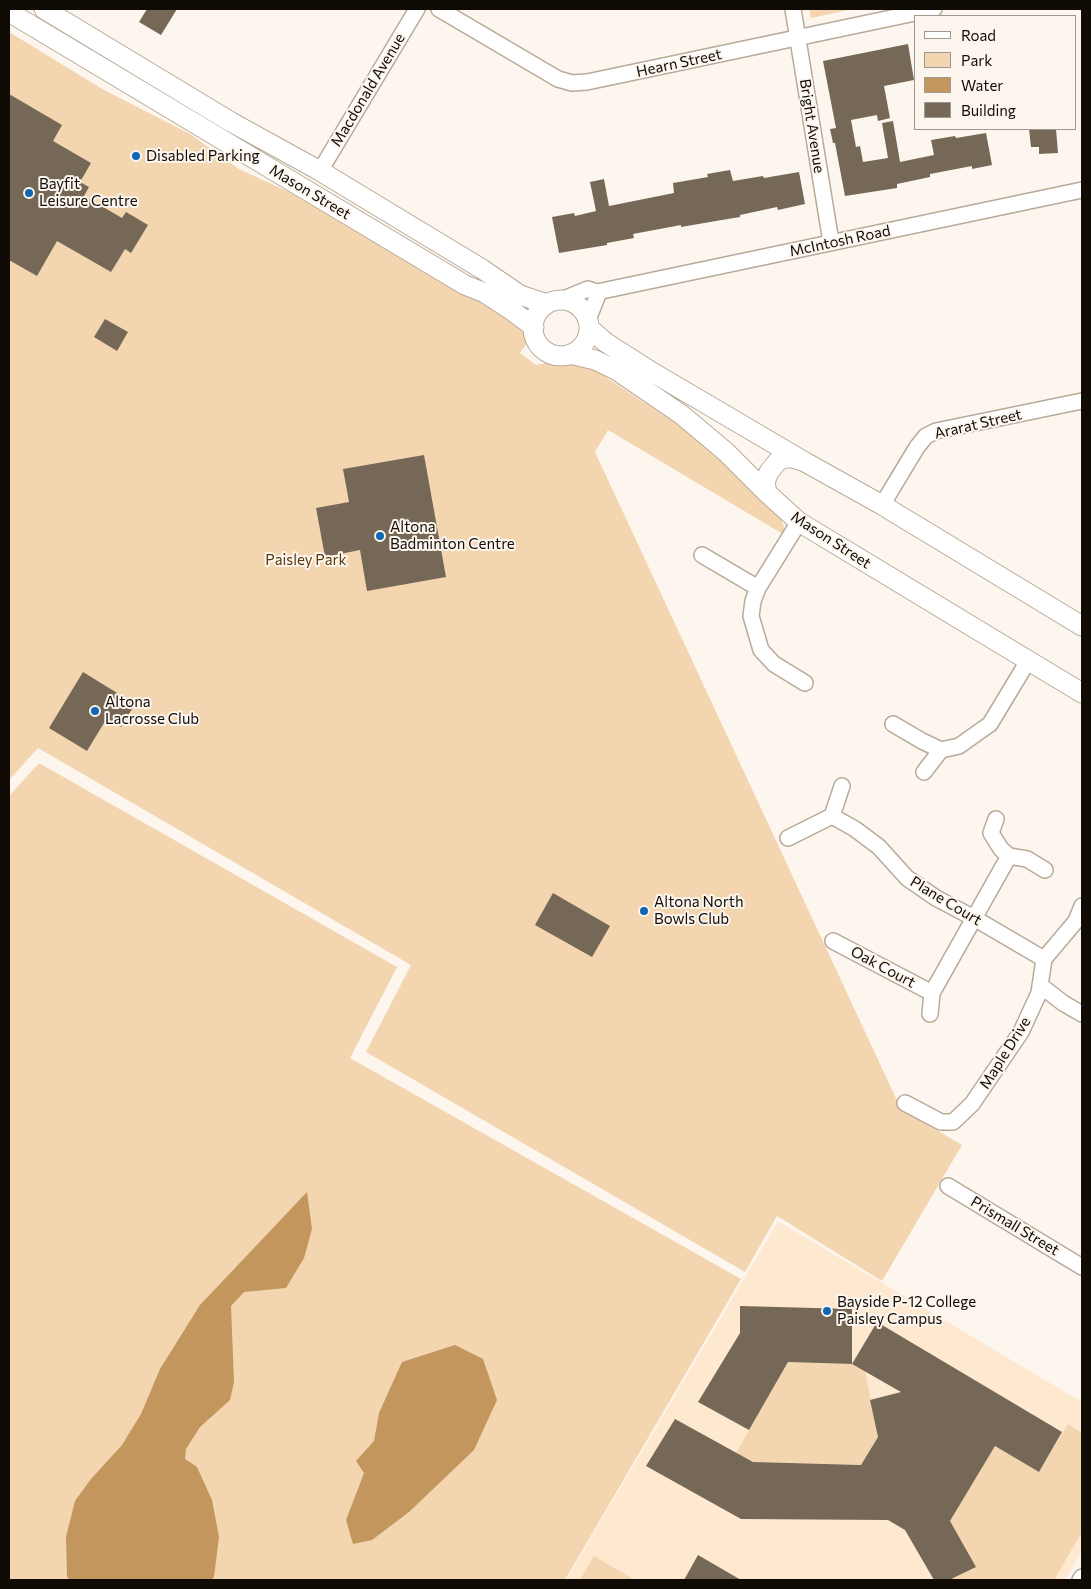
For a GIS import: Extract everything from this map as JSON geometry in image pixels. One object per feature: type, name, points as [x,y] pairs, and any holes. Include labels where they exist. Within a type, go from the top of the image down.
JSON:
[{"type":"street","name":"Mason Street","points":[[44,9],[231,122],[320,171],[520,295],[554,302]]},
{"type":"street","name":"Macdonald Avenue","points":[[320,171],[417,9]]},
{"type":"street","name":"Hearn Street","points":[[439,9],[558,79],[572,83],[587,82],[934,9]]},
{"type":"street","name":"Bright Avenue","points":[[793,9],[831,242]]},
{"type":"street","name":"Mason Street","points":[[9,12],[465,285],[485,293],[534,327]]},
{"type":"street","points":[[221,139],[231,122]]},
{"type":"street","name":"McIntosh Road","points":[[554,302],[588,289],[597,292],[1082,190]]},
{"type":"street","points":[[597,292],[588,324],[588,335],[582,347],[570,354],[558,355],[545,350],[537,341],[534,327],[537,314],[554,302],[568,301],[581,308],[588,324],[605,342],[652,372],[804,462],[882,505],[1082,626]]},
{"type":"street","name":"Mason Street","points":[[570,354],[595,360],[616,370],[682,415],[726,452],[766,493],[799,522],[1082,693]]},
{"type":"street","name":"Ararat Street","points":[[882,505],[916,448],[926,436],[936,431],[1082,401]]},
{"type":"street","points":[[766,493],[765,482],[769,472],[777,462],[784,458],[793,458],[804,462]]},
{"type":"street","points":[[799,522],[758,588],[753,601],[751,616],[761,650],[774,664],[805,683]]},
{"type":"street","points":[[702,555],[758,588]]},
{"type":"street","points":[[893,724],[941,750],[959,746],[990,724],[1028,661]]},
{"type":"street","points":[[924,772],[941,750]]},
{"type":"street","points":[[788,838],[832,816],[842,786]]},
{"type":"street","name":"Plane Court","points":[[832,816],[855,829],[879,847],[907,878],[936,898],[1044,959]]},
{"type":"street","points":[[996,819],[990,833],[1001,849],[1009,856],[1027,859],[1045,870]]},
{"type":"street","name":"Oak Court","points":[[930,1014],[932,993],[1009,856]]},
{"type":"street","points":[[1044,959],[1076,921],[1082,906]]},
{"type":"street","name":"Oak Court","points":[[833,942],[932,993]]},
{"type":"street","name":"Maple Drive","points":[[905,1102],[940,1122],[954,1122],[972,1104],[1021,1032],[1039,993],[1044,959]]},
{"type":"street","points":[[1040,985],[1063,1003],[1082,1014]]},
{"type":"street","name":"Prismall Street","points":[[948,1186],[1082,1266]]},
{"type":"shaded area","name":"Bayside P-12 College Paisley Campus","points":[[778,1221],[1082,1402],[1082,1551],[1065,1580],[566,1580]]},
{"type":"green space","points":[[809,9],[853,9],[811,18]]},
{"type":"green space","name":"Paisley Park","points":[[9,32],[104,90],[190,134],[239,169],[289,192],[420,269],[430,270],[525,329],[529,338],[520,353],[536,365],[571,360],[610,372],[607,378],[693,435],[781,519],[785,529],[783,534],[608,430],[595,452],[901,1109],[962,1145],[882,1281],[777,1216],[745,1272],[366,1052],[411,965],[38,748],[9,780]]},
{"type":"green space","points":[[39,763],[397,967],[350,1058],[741,1279],[565,1580],[9,1580],[9,796]]},
{"type":"green space","points":[[788,1362],[852,1364],[865,1371],[878,1437],[861,1465],[753,1462],[736,1453]]},
{"type":"green space","points":[[1068,1424],[1082,1433],[1082,1532],[1054,1580],[949,1580],[976,1567],[950,1521],[995,1446],[1039,1472]]},
{"type":"green space","points":[[594,1556],[635,1580],[580,1580]]},
{"type":"water","points":[[307,1192],[312,1229],[304,1258],[286,1288],[244,1292],[231,1306],[234,1382],[230,1400],[200,1427],[186,1449],[185,1459],[197,1467],[212,1500],[219,1537],[214,1577],[211,1580],[69,1580],[67,1576],[66,1537],[75,1501],[91,1479],[122,1445],[141,1414],[160,1369],[200,1305]]},
{"type":"water","points":[[455,1345],[483,1359],[497,1400],[474,1450],[409,1512],[372,1540],[353,1544],[346,1520],[364,1473],[356,1461],[374,1441],[379,1413],[402,1362]]},
{"type":"building","points":[[147,9],[177,9],[161,35],[139,22]]},
{"type":"building","points":[[908,44],[914,80],[884,86],[890,118],[878,121],[877,115],[851,120],[856,147],[860,146],[863,162],[888,158],[882,123],[893,121],[900,162],[934,155],[931,140],[986,133],[992,165],[972,169],[972,166],[930,174],[930,177],[897,184],[897,188],[845,196],[835,143],[833,143],[830,129],[836,128],[823,61]]},
{"type":"building","points":[[9,94],[62,125],[53,141],[91,163],[80,182],[89,187],[84,196],[122,218],[126,212],[148,225],[131,253],[125,249],[111,272],[57,241],[37,276],[9,260]]},
{"type":"building","points":[[1029,130],[1056,130],[1058,153],[1039,154],[1039,147],[1031,147]]},
{"type":"building","points":[[730,170],[733,181],[799,172],[805,204],[778,210],[777,207],[740,215],[740,217],[633,234],[634,238],[607,243],[607,245],[559,253],[552,217],[574,213],[575,216],[596,211],[590,182],[604,179],[609,206],[674,193],[673,183],[708,177],[707,174]]},
{"type":"building","points":[[105,319],[128,332],[117,351],[94,337]]},
{"type":"building","name":"Altona Badminton Centre","points":[[424,455],[446,577],[367,591],[360,550],[325,557],[316,508],[349,502],[343,469]]},
{"type":"building","name":"Altona Lacrosse Club","points":[[83,672],[135,704],[121,727],[107,718],[87,751],[49,728]]},
{"type":"building","points":[[553,893],[610,926],[592,957],[535,925]]},
{"type":"building","points":[[740,1306],[852,1309],[852,1364],[788,1362],[749,1430],[698,1402],[740,1333]]},
{"type":"building","points":[[877,1322],[1062,1432],[1039,1472],[995,1446],[950,1521],[976,1567],[949,1580],[934,1580],[905,1530],[888,1520],[741,1519],[646,1466],[675,1419],[753,1462],[861,1465],[878,1437],[870,1400],[901,1392],[852,1364]]},
{"type":"building","points":[[698,1555],[741,1580],[684,1580]]},
{"type":"place","name":"Disabled Parking","points":[[136,156]]},
{"type":"place","name":"Bayfit Leisure Centre","points":[[29,193]]},
{"type":"place","name":"Altona Badminton Centre","points":[[380,536]]},
{"type":"place","name":"Altona Lacrosse Club","points":[[95,711]]},
{"type":"place","name":"Altona North Bowls Club","points":[[644,911]]},
{"type":"place","name":"Bayside P-12 College Paisley Campus","points":[[827,1311]]}]
